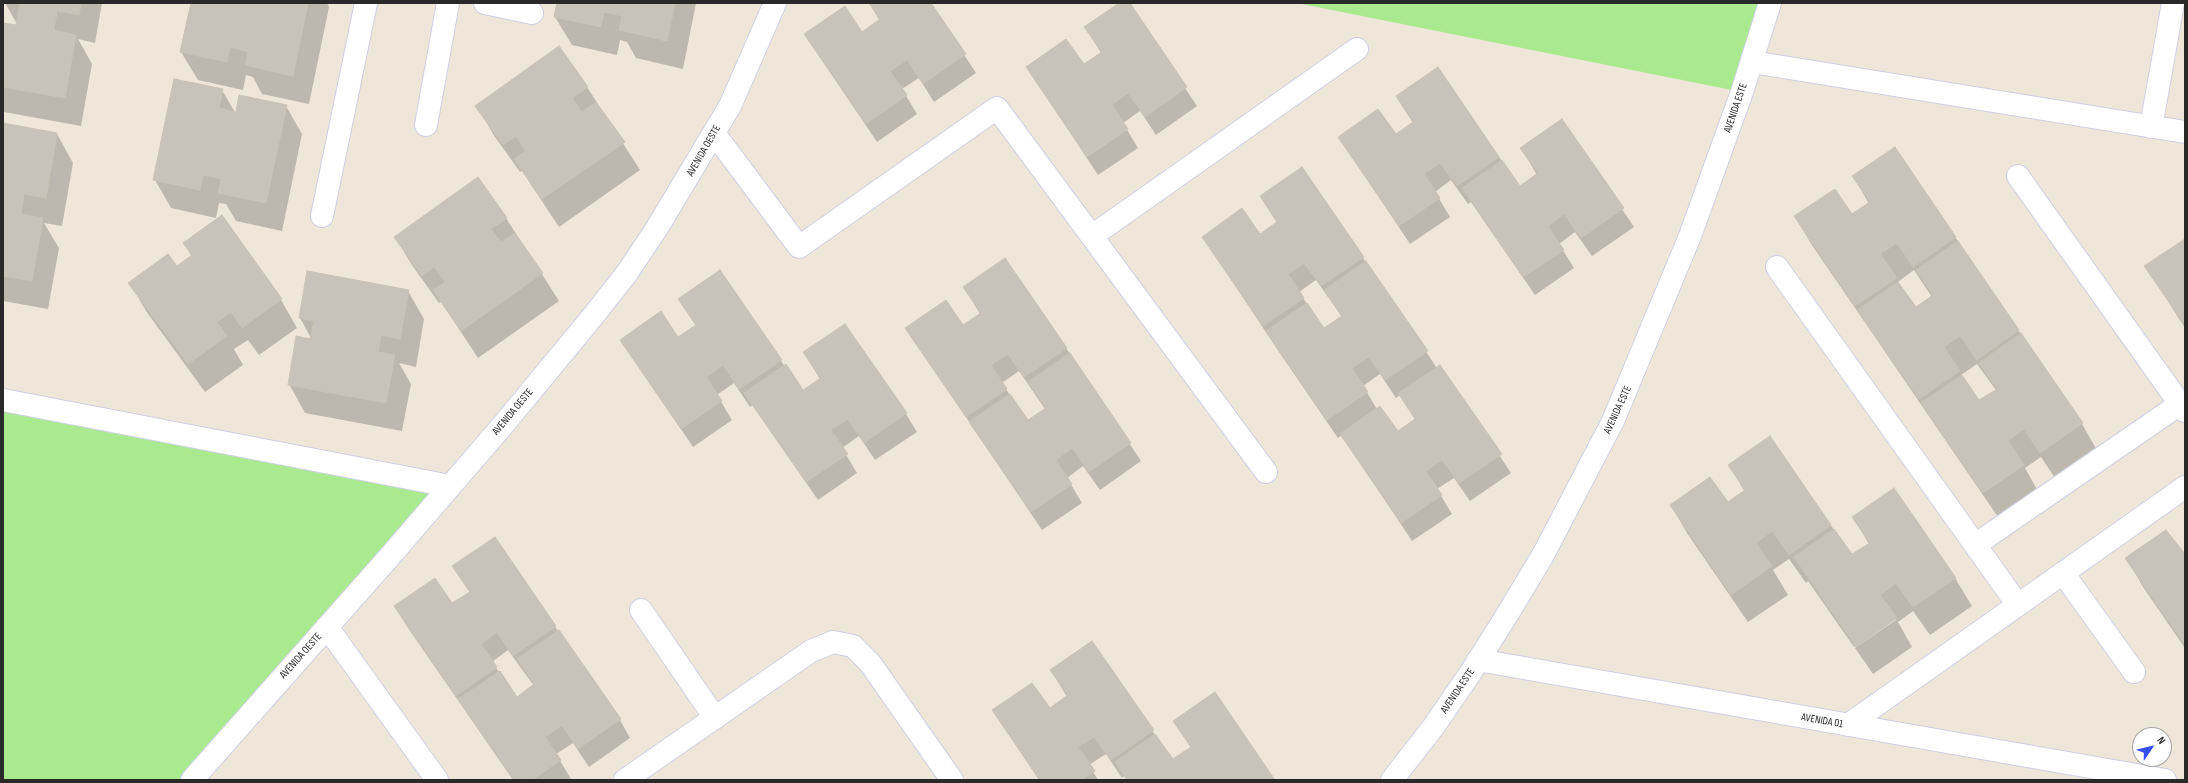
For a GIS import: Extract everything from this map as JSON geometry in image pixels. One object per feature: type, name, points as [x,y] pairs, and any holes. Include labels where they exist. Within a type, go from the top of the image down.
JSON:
[{"type":"street","points":[[322,216],[366,3]]},
{"type":"street","points":[[426,125],[448,3]]},
{"type":"street","points":[[485,3],[532,13]]},
{"type":"street","name":"AVENIDA OESTE","points":[[192,780],[450,486],[594,315],[627,273],[658,228],[730,106],[774,3]]},
{"type":"street","name":"AVENIDA ESTE","points":[[1392,780],[1434,726],[1478,660],[1543,555],[1613,421],[1690,236],[1752,62],[1770,3]]},
{"type":"street","points":[[2151,127],[2173,3]]},
{"type":"street","points":[[1092,236],[1358,49]]},
{"type":"street","points":[[1752,62],[2185,132]]},
{"type":"street","points":[[714,133],[799,247],[997,108],[1266,472]]},
{"type":"street","points":[[1975,545],[2182,407],[2018,176]]},
{"type":"street","points":[[1777,267],[2018,605]]},
{"type":"street","points":[[3,400],[450,486]]},
{"type":"street","points":[[1848,725],[2185,487]]},
{"type":"street","points":[[2063,573],[2134,672]]},
{"type":"street","points":[[641,610],[715,718]]},
{"type":"street","points":[[327,627],[438,780]]},
{"type":"street","points":[[625,780],[811,651],[834,642],[853,646],[870,663],[952,780]]},
{"type":"street","name":"AVENIDA 01","points":[[1478,660],[2165,780]]},
{"type":"green space","points":[[1297,3],[1770,3],[1742,92]]},
{"type":"green space","points":[[3,400],[450,486],[192,780],[3,780]]},
{"type":"building","points":[[20,3],[81,3],[79,15],[57,11],[54,30],[76,35],[65,98],[3,87],[3,23],[16,25]]},
{"type":"building","points":[[191,3],[308,3],[293,76],[245,65],[248,52],[230,47],[227,62],[180,52]]},
{"type":"building","points":[[557,3],[675,3],[667,41],[619,30],[622,16],[604,12],[601,27],[554,17]]},
{"type":"building","points":[[869,3],[931,3],[966,54],[923,84],[907,60],[890,71],[907,95],[866,124],[804,34],[845,6],[862,32],[880,19]]},
{"type":"building","points":[[1119,3],[1130,3],[1187,87],[1145,117],[1128,93],[1112,105],[1128,129],[1087,157],[1026,67],[1066,39],[1084,64],[1102,52],[1084,27]]},
{"type":"building","points":[[559,46],[588,87],[572,98],[582,112],[596,102],[625,142],[542,199],[514,159],[526,151],[516,136],[503,145],[475,106]]},
{"type":"building","points":[[1438,67],[1499,157],[1457,186],[1440,163],[1424,174],[1440,198],[1399,226],[1338,137],[1378,109],[1396,134],[1413,122],[1396,96]]},
{"type":"building","points":[[174,79],[223,89],[219,108],[236,112],[239,95],[287,105],[266,203],[218,193],[221,179],[203,175],[200,190],[153,180]]},
{"type":"building","points":[[1562,119],[1624,208],[1581,238],[1564,214],[1548,226],[1564,250],[1523,277],[1462,188],[1502,160],[1520,186],[1538,173],[1520,148]]},
{"type":"building","points":[[3,123],[57,133],[46,198],[24,194],[21,214],[43,218],[32,281],[3,276]]},
{"type":"building","points":[[1895,147],[1956,237],[1913,267],[1897,243],[1880,254],[1897,278],[1855,306],[1794,216],[1835,189],[1852,214],[1870,202],[1852,176]]},
{"type":"building","points":[[1302,167],[1364,257],[1321,286],[1304,263],[1288,274],[1304,298],[1263,326],[1202,237],[1242,208],[1260,234],[1277,222],[1260,196]]},
{"type":"building","points":[[478,177],[507,218],[491,229],[501,242],[515,233],[543,273],[461,331],[433,290],[445,282],[434,267],[422,276],[394,237]]},
{"type":"building","points":[[222,215],[282,299],[242,328],[231,312],[217,322],[227,336],[188,364],[128,283],[168,254],[177,266],[192,255],[183,243]]},
{"type":"building","points":[[2185,239],[2185,325],[2144,266]]},
{"type":"building","points":[[1958,241],[2019,330],[1977,360],[1960,336],[1944,347],[1960,371],[1919,399],[1857,310],[1898,282],[1916,307],[1933,295],[1916,270]]},
{"type":"building","points":[[1005,258],[1067,348],[1024,377],[1008,354],[991,365],[1007,389],[966,417],[905,328],[946,300],[963,325],[981,313],[963,287]]},
{"type":"building","points":[[1366,261],[1428,351],[1385,380],[1369,357],[1352,368],[1368,392],[1327,420],[1266,331],[1307,303],[1324,328],[1342,316],[1324,290]]},
{"type":"building","points":[[720,270],[782,360],[739,389],[723,365],[706,377],[722,401],[681,429],[620,340],[661,311],[678,337],[696,325],[678,299]]},
{"type":"building","points":[[307,271],[409,290],[400,339],[381,335],[378,352],[395,355],[386,403],[288,385],[296,336],[310,339],[314,321],[299,318]]},
{"type":"building","points":[[845,324],[907,413],[864,443],[848,419],[831,430],[848,454],[806,482],[744,393],[786,364],[803,390],[821,378],[803,352]]},
{"type":"building","points":[[2021,333],[2083,423],[2040,453],[2024,429],[2008,441],[2024,465],[1983,493],[1921,403],[1962,375],[1979,400],[1997,389],[1979,363]]},
{"type":"building","points":[[1070,353],[1131,443],[1089,472],[1072,448],[1056,460],[1072,484],[1031,512],[969,422],[1010,394],[1028,420],[1046,408],[1028,382]]},
{"type":"building","points":[[1440,365],[1502,454],[1459,483],[1442,460],[1426,471],[1442,495],[1401,523],[1340,434],[1380,406],[1398,431],[1415,419],[1398,393]]},
{"type":"building","points":[[1770,436],[1831,525],[1789,555],[1772,531],[1756,543],[1772,566],[1731,595],[1670,505],[1710,477],[1728,502],[1745,490],[1728,465]]},
{"type":"building","points":[[1894,488],[1956,578],[1913,607],[1896,583],[1880,595],[1897,618],[1856,647],[1794,557],[1834,529],[1852,554],[1870,543],[1852,517]]},
{"type":"building","points":[[2166,530],[2185,554],[2185,645],[2125,558]]},
{"type":"building","points":[[495,537],[556,626],[513,656],[497,632],[481,644],[497,667],[456,696],[394,606],[435,578],[452,603],[470,592],[452,566]]},
{"type":"building","points":[[559,630],[621,719],[578,749],[562,725],[545,737],[561,760],[532,780],[514,780],[458,699],[500,671],[517,697],[534,684],[517,659]]},
{"type":"building","points":[[1092,641],[1154,730],[1111,760],[1094,737],[1078,747],[1095,771],[1082,780],[1040,780],[992,710],[1032,683],[1050,708],[1068,695],[1050,670]]},
{"type":"building","points":[[1215,692],[1275,780],[1127,780],[1115,762],[1155,734],[1173,759],[1191,747],[1173,721]]}]
